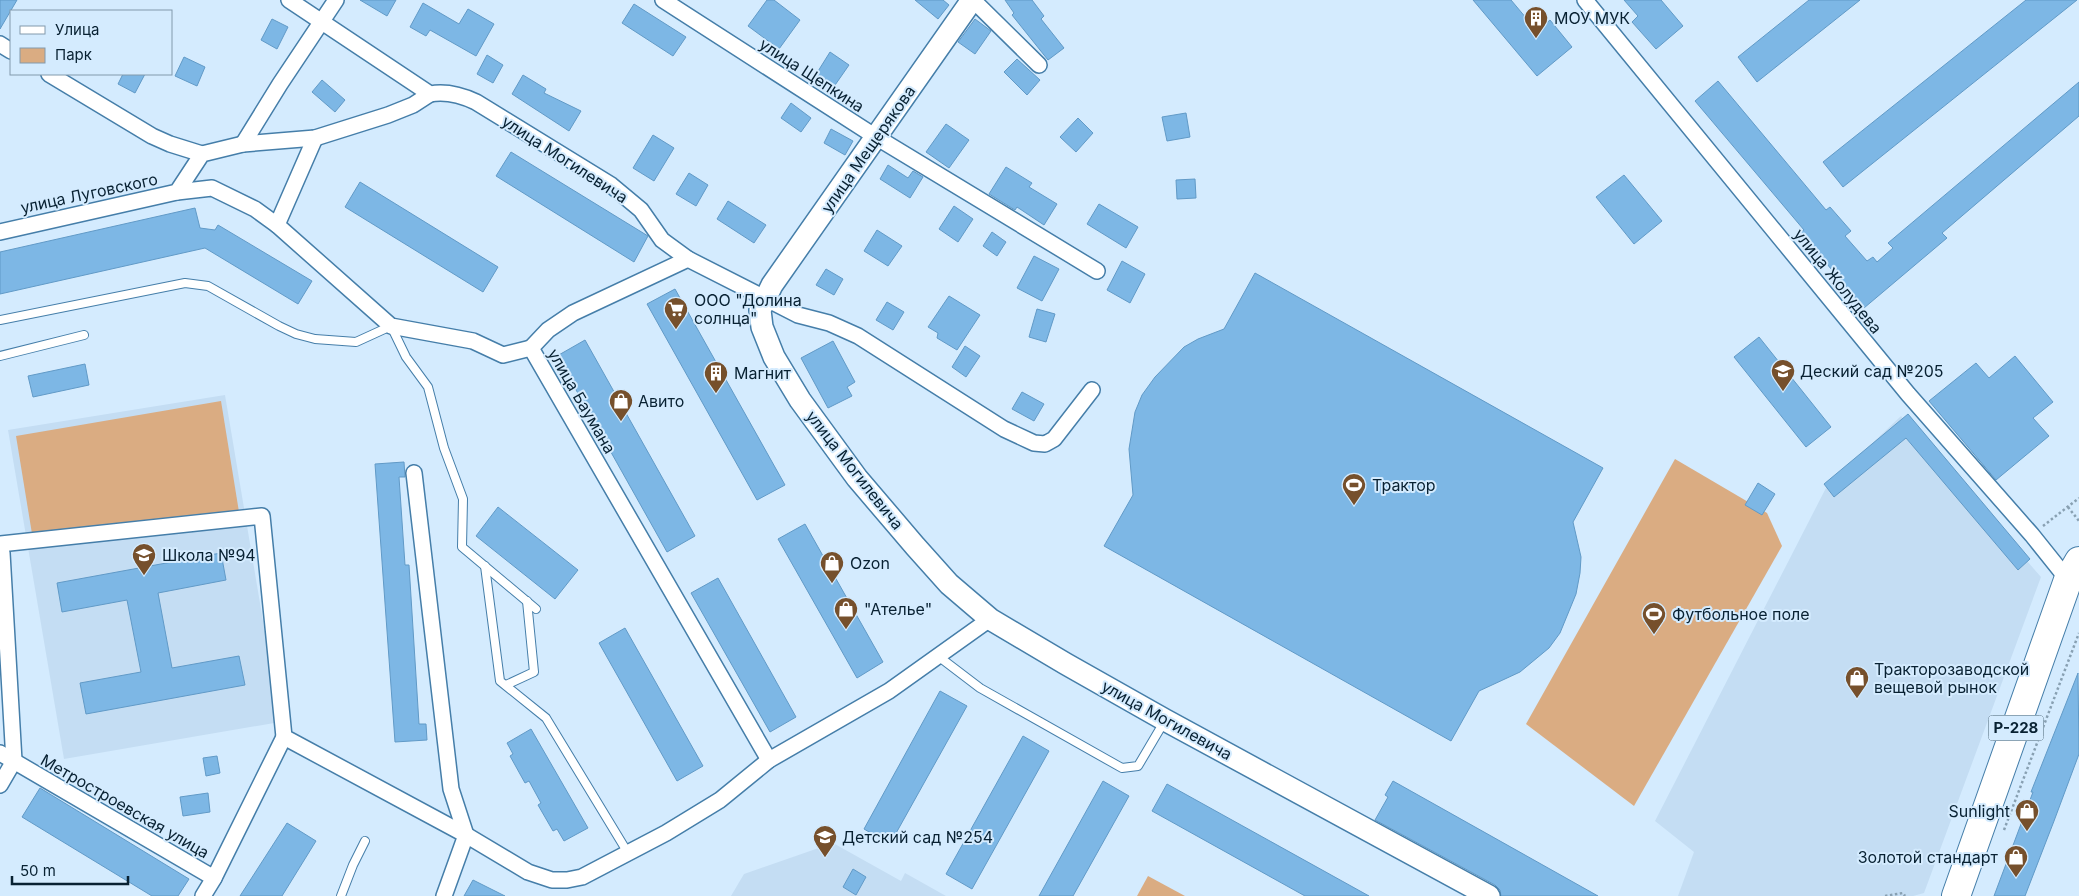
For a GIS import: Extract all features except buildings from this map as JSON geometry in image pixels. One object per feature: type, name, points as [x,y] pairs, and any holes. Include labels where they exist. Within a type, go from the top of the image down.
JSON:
[{"type":"highway","name":"Р-228","points":[[1956,896],[2074,571]]},
{"type":"street","points":[[51,75],[152,136],[202,154],[243,144],[315,138],[388,115],[413,105],[430,94],[289,0]]},
{"type":"street","points":[[243,144],[336,0]]},
{"type":"street","name":"улица Щепкина","points":[[663,0],[876,137],[1097,271]]},
{"type":"street","points":[[972,0],[1039,65]]},
{"type":"street","name":"улица Мещерякова","points":[[766,298],[772,285],[972,0]]},
{"type":"street","name":"улица Жолудева","points":[[1585,0],[1908,394],[2032,535],[2074,571]]},
{"type":"street","name":"улица Могилевича","points":[[430,94],[440,92],[452,94],[476,102],[611,184],[642,210],[662,240],[688,259],[766,298],[760,310],[762,327],[774,357],[800,400],[858,478],[914,546],[949,584],[990,619],[1165,720],[1489,896]]},
{"type":"street","points":[[277,225],[315,138]]},
{"type":"street","name":"улица Луговского","points":[[0,232],[177,192],[202,154]]},
{"type":"street","points":[[177,192],[212,188],[255,209],[277,225],[391,326]]},
{"type":"street","points":[[531,348],[548,330],[574,313],[688,259]]},
{"type":"street","points":[[766,298],[798,315],[829,323],[858,336],[1004,430],[1034,443],[1045,444],[1054,439],[1092,390]]},
{"type":"street","name":"улица Баумана","points":[[391,326],[473,341],[503,356],[531,348],[769,760]]},
{"type":"street","points":[[414,473],[451,789],[466,835],[444,896]]},
{"type":"street","points":[[0,785],[14,761],[1,549],[262,516],[284,737],[214,878]]},
{"type":"street","points":[[284,737],[466,835],[528,872],[552,880],[567,880],[582,877],[628,853],[666,833],[720,800],[769,760],[889,691],[990,619]]},
{"type":"street","name":"Метростроевская улица","points":[[0,753],[214,878],[203,896]]},
{"type":"lane","points":[[0,320],[185,284],[208,286],[279,326],[296,334],[315,339],[356,342],[391,326],[406,357],[428,387],[444,448],[463,499],[462,547],[536,608]]},
{"type":"lane","points":[[0,356],[84,335]]},
{"type":"lane","points":[[485,566],[500,681],[546,718],[628,853]]},
{"type":"lane","points":[[506,686],[534,672],[527,601]]},
{"type":"lane","points":[[938,656],[980,688],[1122,768],[1138,766],[1165,720]]},
{"type":"lane","points":[[341,896],[365,841]]},
{"type":"path","points":[[2032,535],[2079,498]]},
{"type":"path","points":[[2068,506],[2079,521]]},
{"type":"path","points":[[2003,832],[2079,633]]},
{"type":"path","points":[[1885,896],[1903,893],[1905,896]]},
{"type":"shaded area","name":"Школа №94","points":[[225,395],[280,722],[64,759],[8,430]]},
{"type":"shaded area","name":"Тракторозаводской вещевой рынок","points":[[1901,416],[2041,577],[1924,893],[1913,896],[1678,896],[1694,852],[1655,821],[1827,486]]},
{"type":"shaded area","name":"Детский сад №254","points":[[833,843],[901,881],[905,873],[946,896],[731,896],[744,874]]},
{"type":"green space","points":[[221,401],[239,512],[34,546],[16,436]]},
{"type":"green space","name":"Футбольное поле","points":[[1675,459],[1767,513],[1782,546],[1634,806],[1526,724]]},
{"type":"green space","points":[[1148,876],[1185,896],[1137,896]]},
{"type":"place","name":"МОУ МУК","points":[[1536,39]]},
{"type":"place","name":"ООО \"Долина солнца\"","points":[[676,330]]},
{"type":"place","name":"Деский сад №205","points":[[1783,392]]},
{"type":"place","name":"Магнит","points":[[716,394]]},
{"type":"place","name":"Авито","points":[[621,422]]},
{"type":"place","name":"Трактор","points":[[1354,506]]},
{"type":"place","name":"Школа №94","points":[[144,576]]},
{"type":"place","name":"Ozon","points":[[832,584]]},
{"type":"place","name":"\"Ателье\"","points":[[846,630]]},
{"type":"place","name":"Футбольное поле","points":[[1654,635]]},
{"type":"place","name":"Тракторозаводской вещевой рынок","points":[[1857,699]]},
{"type":"place","name":"Sunlight","points":[[2027,832]]},
{"type":"place","name":"Детский сад №254","points":[[825,858]]},
{"type":"place","name":"Золотой стандарт","points":[[2016,878]]}]
